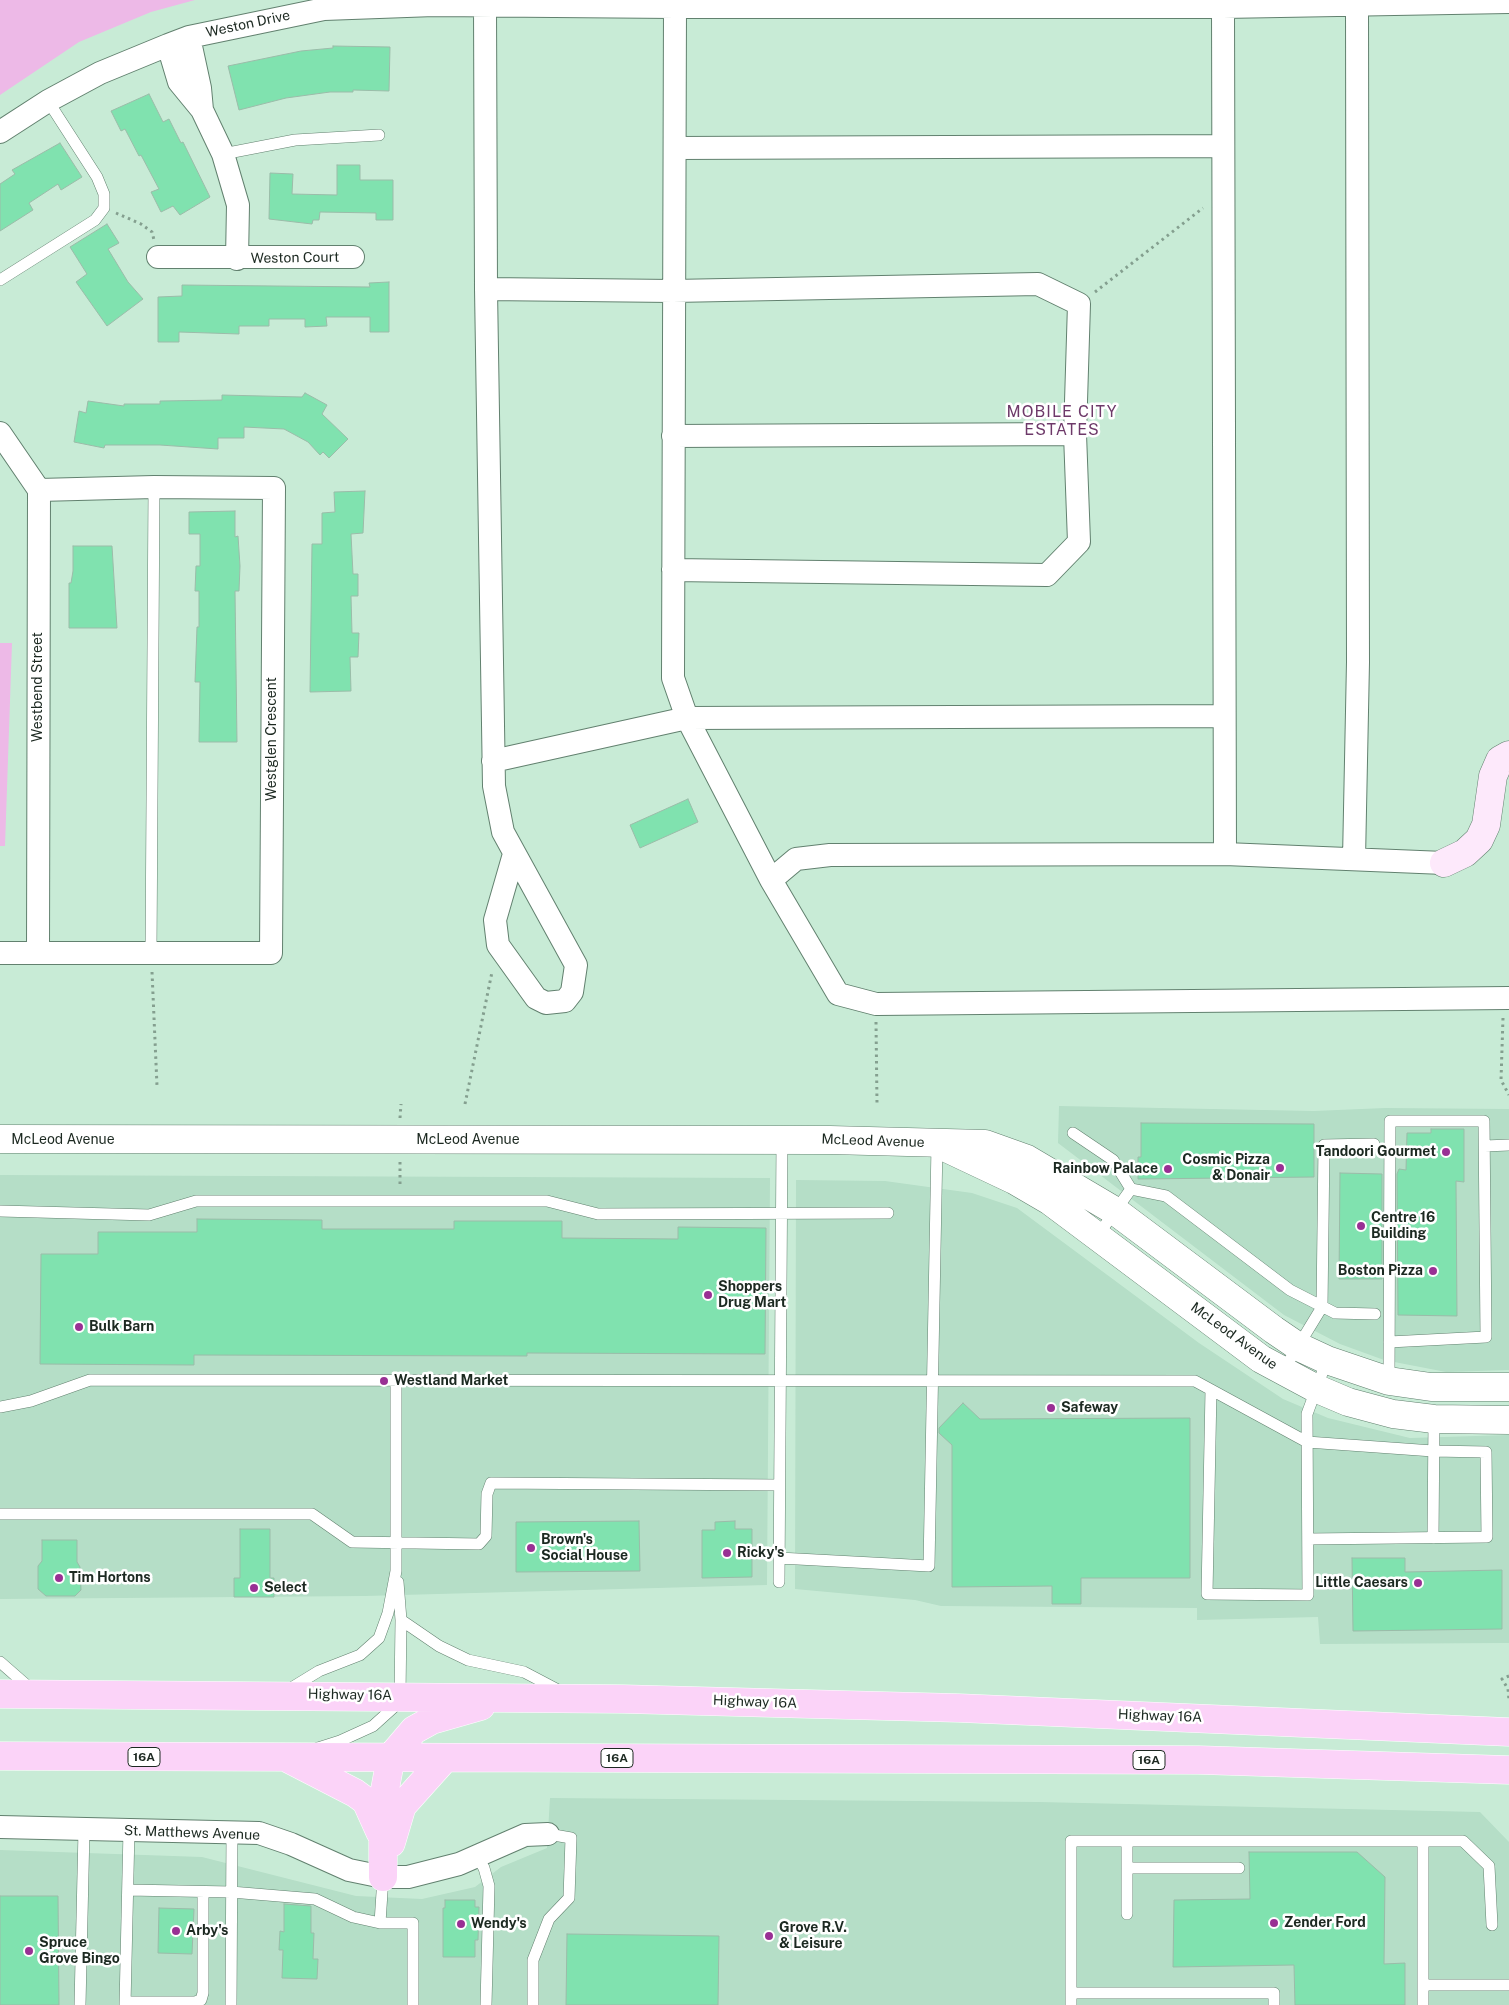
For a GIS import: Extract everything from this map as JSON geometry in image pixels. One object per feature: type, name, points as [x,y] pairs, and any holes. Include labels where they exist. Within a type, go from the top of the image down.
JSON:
[{"type":"main road","points":[[1444,863],[1465,854],[1479,840],[1486,825],[1493,776],[1500,760],[1509,755]]},
{"type":"main road","name":"Highway 16A","points":[[0,1694],[575,1698],[960,1708],[1509,1732]]},
{"type":"main road","points":[[383,1877],[383,1800],[391,1758],[414,1730],[432,1720],[514,1697]]},
{"type":"main road","name":"16A","points":[[0,1756],[1199,1760],[1509,1770]]},
{"type":"main road","points":[[286,1758],[355,1793],[366,1801],[376,1820],[383,1840]]},
{"type":"main road","points":[[383,1877],[402,1806],[445,1758]]},
{"type":"street","name":"Weston Drive","points":[[0,132],[48,101],[100,73],[168,45],[189,37],[324,8],[485,5],[1223,7],[1509,2]]},
{"type":"street","points":[[485,5],[486,289],[493,762],[498,810],[503,832],[576,965],[572,992],[565,1001],[555,1004],[536,998],[498,946],[495,920],[514,854]]},
{"type":"street","points":[[1354,858],[1358,662],[1357,5]]},
{"type":"street","points":[[675,7],[673,678],[687,718],[771,880],[838,994],[876,1004],[1508,998]]},
{"type":"street","points":[[1223,7],[1225,854]]},
{"type":"street","name":"Weston Court","points":[[189,37],[200,88],[202,110]]},
{"type":"street","name":"Weston Court","points":[[168,45],[179,82],[202,110],[223,154],[238,205],[237,258]]},
{"type":"street","points":[[675,148],[1223,146]]},
{"type":"street","name":"Weston Court","points":[[158,257],[353,257]]},
{"type":"street","points":[[486,289],[673,291],[1038,284],[1079,304],[1075,434],[1080,542],[1047,575],[673,570]]},
{"type":"street","points":[[0,433],[39,490]]},
{"type":"street","points":[[673,436],[1075,434]]},
{"type":"street","name":"Westglen Crescent","points":[[0,953],[271,953],[274,488],[154,487],[39,490]]},
{"type":"street","name":"Westbend Street","points":[[38,953],[39,490]]},
{"type":"street","points":[[493,762],[687,718],[1224,716]]},
{"type":"street","points":[[771,880],[796,859],[830,855],[1225,854],[1444,863]]},
{"type":"street","name":"McLeod Avenue","points":[[0,1139],[896,1140],[937,1144],[985,1144],[1027,1159],[1115,1211],[1300,1347],[1327,1360],[1389,1380],[1431,1387],[1509,1386]]},
{"type":"street","name":"McLeod Avenue","points":[[937,1144],[1014,1180],[1050,1201],[1262,1359],[1315,1388],[1348,1402],[1393,1414],[1434,1419],[1509,1420]]},
{"type":"street","name":"St. Matthews Avenue","points":[[0,1827],[258,1833],[291,1844],[349,1870],[383,1877],[408,1877],[459,1864],[525,1835],[548,1834]]},
{"type":"lane","points":[[0,280],[95,220],[104,208],[104,194],[97,177],[48,101]]},
{"type":"lane","points":[[223,154],[295,140],[379,135]]},
{"type":"lane","points":[[151,953],[154,487]]},
{"type":"lane","points":[[1389,1342],[1486,1337],[1484,1121],[1390,1121],[1389,1342],[1389,1380]]},
{"type":"lane","points":[[1074,1133],[1113,1160],[1130,1189],[1166,1196],[1290,1290],[1335,1313],[1375,1314]]},
{"type":"lane","points":[[779,1582],[782,1140]]},
{"type":"lane","points":[[779,1558],[929,1566],[937,1144]]},
{"type":"lane","points":[[1283,1371],[1300,1347],[1322,1307],[1324,1145],[1374,1144]]},
{"type":"lane","points":[[1485,1146],[1509,1145]]},
{"type":"lane","points":[[1098,1236],[1130,1189]]},
{"type":"lane","points":[[0,1211],[149,1214],[196,1201],[547,1201],[598,1214],[888,1213]]},
{"type":"lane","points":[[1211,1390],[1207,1594],[1308,1595],[1307,1414],[1315,1388],[1327,1360]]},
{"type":"lane","points":[[286,1758],[340,1741],[373,1726],[394,1707],[400,1696],[401,1620],[396,1571],[396,1379]]},
{"type":"lane","points":[[0,1407],[31,1402],[90,1380],[1195,1381],[1307,1442],[1434,1451],[1486,1452],[1487,1537],[1308,1539]]},
{"type":"lane","points":[[1434,1419],[1434,1538]]},
{"type":"lane","points":[[0,1514],[312,1514],[352,1542],[479,1544],[484,1541],[486,1536],[487,1494],[491,1483],[779,1485]]},
{"type":"lane","points":[[280,1695],[319,1671],[360,1655],[379,1638],[388,1613],[396,1571]]},
{"type":"lane","points":[[401,1620],[439,1646],[468,1660],[524,1672],[575,1698]]},
{"type":"lane","points":[[0,1662],[37,1694]]},
{"type":"lane","points":[[80,2005],[84,1830]]},
{"type":"lane","points":[[129,1830],[125,2003],[195,2002],[201,2000],[203,1993],[203,1892]]},
{"type":"lane","points":[[232,1831],[232,2005]]},
{"type":"lane","points":[[533,2005],[532,1960],[549,1919],[569,1898],[571,1838],[548,1834]]},
{"type":"lane","points":[[1071,2005],[1071,1841],[1463,1841],[1489,1866],[1492,1925]]},
{"type":"lane","points":[[1127,1841],[1127,1914]]},
{"type":"lane","points":[[1423,1841],[1423,2005]]},
{"type":"lane","points":[[476,1855],[484,1868],[489,1886],[486,2005]]},
{"type":"lane","points":[[1127,1868],[1239,1868]]},
{"type":"lane","points":[[380,1923],[383,1877]]},
{"type":"lane","points":[[128,1890],[231,1892],[315,1899],[353,1917],[380,1923],[412,1923],[412,2005]]},
{"type":"lane","points":[[1423,1985],[1509,1985]]},
{"type":"lane","points":[[1071,1993],[1274,1993],[1274,2005]]},
{"type":"path","points":[[1079,304],[1223,193]]},
{"type":"path","points":[[104,208],[141,224],[152,232],[158,257]]},
{"type":"path","points":[[465,1104],[498,946]]},
{"type":"path","points":[[151,953],[157,1086]]},
{"type":"path","points":[[1508,998],[1503,1012],[1501,1080],[1509,1095]]},
{"type":"path","points":[[876,1004],[877,1104]]},
{"type":"path","points":[[1509,1676],[1502,1679],[1508,1689],[1509,1700]]},
{"type":"shaded area","points":[[0,0],[195,0],[151,12],[79,42],[0,95]]},
{"type":"shaded area","points":[[0,643],[12,643],[5,846],[0,846]]},
{"type":"shaded area","points":[[1059,1106],[1314,1111],[1385,1108],[1509,1109],[1509,1370],[1446,1372],[1384,1360],[1340,1344],[1284,1315],[1058,1143]]},
{"type":"shaded area","name":"Westland Market","points":[[0,1175],[770,1178],[767,1585],[365,1596],[0,1599]]},
{"type":"shaded area","name":"Safeway","points":[[796,1180],[885,1181],[972,1193],[1017,1208],[1199,1343],[1283,1399],[1328,1418],[1410,1438],[1509,1435],[1509,1643],[1320,1644],[1318,1617],[1197,1620],[1197,1608],[941,1606],[915,1600],[795,1589]]},
{"type":"shaded area","points":[[550,1798],[1039,1802],[1480,1812],[1509,1842],[1509,2005],[0,2005],[0,1850],[202,1857],[356,1896],[422,1899],[475,1887],[501,1867],[547,1848]]},
{"type":"building","points":[[333,46],[390,47],[389,91],[353,90],[353,92],[330,92],[286,98],[239,110],[228,66],[301,51],[333,48]]},
{"type":"building","points":[[149,94],[163,122],[169,119],[181,143],[183,142],[210,197],[180,215],[173,206],[161,212],[151,192],[159,189],[125,129],[121,131],[111,111]]},
{"type":"building","points":[[60,143],[82,177],[61,190],[58,184],[29,203],[33,210],[0,231],[0,184],[15,174],[12,170]]},
{"type":"building","points":[[337,165],[360,165],[360,180],[393,180],[393,220],[376,220],[376,213],[320,212],[319,220],[313,220],[312,224],[269,219],[270,173],[293,174],[292,194],[337,195]]},
{"type":"building","points":[[107,224],[119,243],[108,249],[128,282],[143,299],[107,326],[76,282],[87,274],[70,247]]},
{"type":"building","points":[[389,282],[389,332],[370,332],[370,317],[326,317],[327,326],[305,327],[305,319],[269,319],[269,326],[239,326],[239,334],[179,332],[179,342],[158,342],[158,297],[182,296],[182,285],[370,287],[369,283]]},
{"type":"building","points":[[305,393],[327,405],[322,414],[348,439],[329,458],[323,452],[320,455],[308,442],[284,429],[244,427],[244,438],[218,438],[218,449],[160,445],[105,445],[104,448],[74,442],[79,411],[86,413],[88,401],[124,406],[124,404],[160,404],[160,401],[222,400],[222,395],[302,397]]},
{"type":"building","points":[[365,491],[363,533],[351,534],[353,574],[358,574],[358,596],[351,596],[352,633],[359,633],[358,657],[350,657],[351,691],[310,692],[312,544],[322,544],[322,513],[335,512],[334,492]]},
{"type":"building","points":[[235,511],[235,537],[238,536],[240,566],[239,591],[235,591],[237,742],[199,742],[200,682],[195,682],[197,627],[199,627],[199,591],[195,591],[196,566],[200,566],[200,534],[189,534],[189,512]]},
{"type":"building","points":[[73,546],[112,546],[117,628],[69,628],[69,583],[71,583],[73,571]]},
{"type":"building","points":[[688,799],[698,822],[640,848],[630,825]]},
{"type":"building","points":[[1141,1123],[1314,1124],[1314,1177],[1138,1179],[1138,1157],[1141,1157]]},
{"type":"building","points":[[1431,1129],[1464,1129],[1464,1182],[1456,1181],[1457,1316],[1398,1315],[1397,1174],[1399,1169],[1406,1170],[1407,1133],[1431,1133]]},
{"type":"building","name":"Centre 16 Building","points":[[1340,1173],[1382,1174],[1382,1279],[1339,1279]]},
{"type":"building","points":[[197,1219],[322,1220],[322,1229],[454,1229],[454,1221],[562,1221],[562,1238],[678,1239],[678,1227],[766,1228],[765,1354],[527,1353],[527,1356],[194,1355],[194,1365],[40,1364],[41,1254],[98,1254],[98,1232],[197,1232]]},
{"type":"building","points":[[963,1403],[980,1419],[1190,1418],[1190,1578],[1081,1578],[1081,1604],[1052,1604],[1052,1586],[952,1587],[952,1445],[939,1433],[939,1428]]},
{"type":"building","points":[[639,1521],[640,1571],[516,1572],[516,1522]]},
{"type":"building","name":"Ricky's","points":[[735,1521],[735,1529],[752,1529],[752,1577],[702,1578],[702,1530],[715,1530],[715,1522]]},
{"type":"building","points":[[240,1529],[270,1529],[270,1578],[274,1578],[274,1597],[234,1597],[234,1578],[240,1578]]},
{"type":"building","name":"Tim Hortons","points":[[42,1540],[77,1540],[77,1562],[80,1567],[81,1590],[75,1596],[46,1596],[38,1589],[38,1566],[42,1561]]},
{"type":"building","points":[[1352,1558],[1405,1558],[1405,1572],[1502,1570],[1502,1629],[1353,1631]]},
{"type":"building","points":[[1249,1852],[1357,1852],[1385,1877],[1384,1964],[1405,1963],[1405,2005],[1295,2005],[1294,1965],[1173,1967],[1174,1900],[1250,1899]]},
{"type":"building","name":"Spruce Grove Bingo","points":[[0,1896],[58,1896],[59,2005],[0,2005]]},
{"type":"building","name":"Wendy's","points":[[445,1900],[475,1900],[475,1907],[479,1907],[478,1940],[475,1940],[475,1957],[443,1957],[443,1908],[445,1908]]},
{"type":"building","points":[[284,1904],[311,1906],[311,1933],[314,1933],[313,1959],[318,1959],[317,1979],[282,1978],[283,1950],[279,1950],[280,1931],[284,1932]]},
{"type":"building","name":"Arby's","points":[[159,1908],[194,1909],[192,1954],[158,1953]]},
{"type":"building","points":[[567,1934],[719,1936],[718,2005],[566,2005]]},
{"type":"place","name":"Tandoori Gourmet","points":[[1446,1152]]},
{"type":"place","name":"Cosmic Pizza & Donair","points":[[1280,1168]]},
{"type":"place","name":"Rainbow Palace","points":[[1168,1169]]},
{"type":"place","name":"Centre 16 Building","points":[[1361,1226]]},
{"type":"place","name":"Boston Pizza","points":[[1433,1271]]},
{"type":"place","name":"Shoppers Drug Mart","points":[[708,1295]]},
{"type":"place","name":"Bulk Barn","points":[[79,1327]]},
{"type":"place","name":"Westland Market","points":[[384,1381]]},
{"type":"place","name":"Safeway","points":[[1051,1408]]},
{"type":"place","name":"Brown's Social House","points":[[531,1548]]},
{"type":"place","name":"Ricky's","points":[[727,1553]]},
{"type":"place","name":"Tim Hortons","points":[[59,1578]]},
{"type":"place","name":"Little Caesars","points":[[1418,1583]]},
{"type":"place","name":"Select","points":[[254,1588]]},
{"type":"place","name":"Zender Ford","points":[[1274,1923]]},
{"type":"place","name":"Wendy's","points":[[461,1924]]},
{"type":"place","name":"Arby's","points":[[176,1931]]},
{"type":"place","name":"Grove R.V. & Leisure","points":[[769,1936]]},
{"type":"place","name":"Spruce Grove Bingo","points":[[29,1951]]},
{"type":"district","name":"MOBILE CITY ESTATES","points":[[1062,421]]}]
